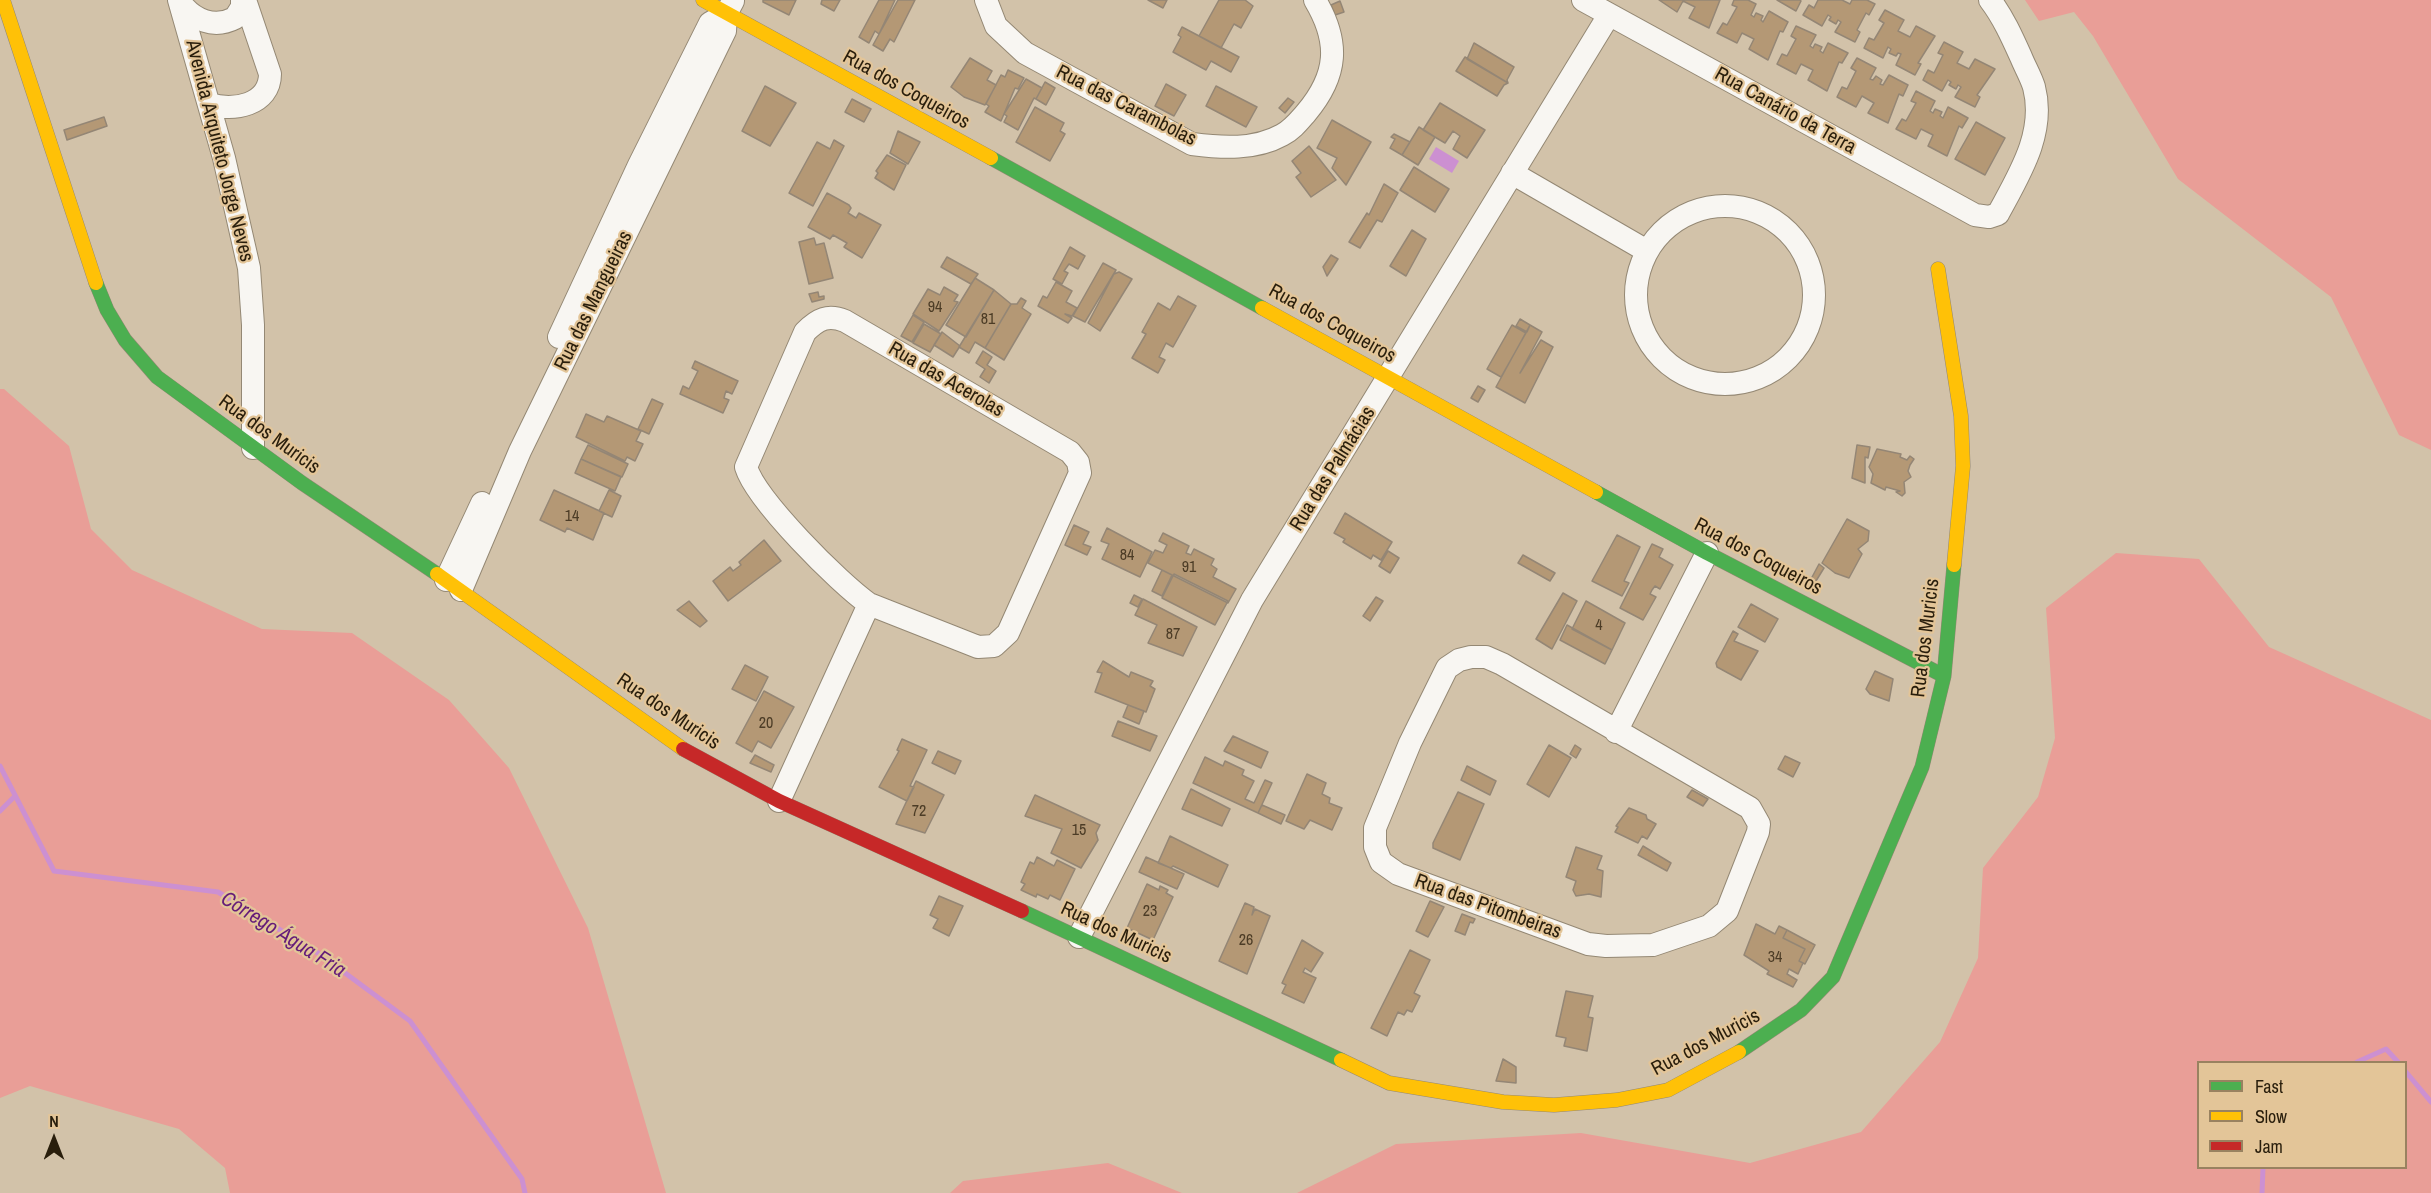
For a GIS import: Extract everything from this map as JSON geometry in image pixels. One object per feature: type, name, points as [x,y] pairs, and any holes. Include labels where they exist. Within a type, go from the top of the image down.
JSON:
[{"type":"street","name":"Rua dos Muricis","points":[[3,0],[85,256],[107,310],[125,340],[157,377],[253,448],[454,585],[689,754],[779,801],[1079,937],[1389,1083],[1472,1098],[1554,1105],[1617,1100],[1668,1090],[1748,1047],[1801,1010],[1833,977],[1922,767],[1944,676],[1963,466],[1961,416],[1938,269]]},
{"type":"street","points":[[180,1],[195,18],[216,23],[235,18],[239,14],[243,0]]},
{"type":"street","points":[[209,104],[230,108],[247,104],[263,96],[270,84],[270,74],[243,0]]},
{"type":"street","name":"Rua dos Coqueiros","points":[[704,0],[730,7],[1389,378],[1707,553],[1944,676]]},
{"type":"street","name":"Rua das Carambolas","points":[[986,0],[996,26],[1025,53],[1192,144],[1219,147],[1260,143],[1283,135],[1296,124],[1321,94],[1330,73],[1333,48],[1329,29],[1315,0]]},
{"type":"street","name":"Rua Canário da Terra","points":[[1583,0],[1975,215],[1989,217],[1998,214],[2026,161],[2036,130],[2037,110],[2033,86],[2018,50],[1990,0]]},
{"type":"street","name":"Avenida Arquiteto Jorge Neves","points":[[180,1],[237,210],[249,268],[253,325],[253,448]]},
{"type":"street","name":"Rua das Mangueiras","points":[[454,585],[647,170],[725,31],[730,7]]},
{"type":"street","name":"Rua das Palmácias","points":[[1079,937],[1252,600],[1609,15]]},
{"type":"street","points":[[1512,173],[1647,251]]},
{"type":"street","points":[[1727,206],[1751,210],[1773,220],[1796,242],[1808,263],[1814,286],[1812,318],[1798,346],[1775,369],[1746,382],[1714,384],[1683,374],[1658,355],[1641,328],[1635,297],[1636,281],[1647,251],[1668,226],[1696,211],[1727,206]]},
{"type":"street","name":"Rua das Acerolas","points":[[833,316],[1070,452],[1081,467],[1003,640],[994,646],[978,647],[869,604],[850,591],[759,494],[746,467],[805,332],[814,323],[833,316]]},
{"type":"street","points":[[1616,732],[1707,553]]},
{"type":"street","points":[[779,801],[869,604]]},
{"type":"street","name":"Rua das Pitombeiras","points":[[1486,657],[1502,664],[1616,732],[1744,803],[1750,808],[1759,824],[1727,911],[1709,926],[1653,945],[1630,947],[1588,944],[1398,874],[1382,862],[1375,847],[1375,828],[1410,743],[1447,668],[1459,660],[1486,657]]},
{"type":"shaded area","points":[[2025,0],[2431,0],[2431,450],[2399,435],[2331,297],[2178,179],[2093,36],[2074,12],[2039,21]]},
{"type":"shaded area","points":[[1436,147],[1459,161],[1452,173],[1429,159]]},
{"type":"shaded area","points":[[0,389],[4,389],[69,446],[91,529],[132,570],[262,629],[352,633],[449,700],[509,768],[588,928],[666,1193],[230,1193],[225,1168],[179,1129],[30,1086],[0,1098]]},
{"type":"shaded area","points":[[2116,553],[2199,559],[2269,647],[2431,720],[2431,1193],[1297,1193],[1396,1144],[1581,1133],[1750,1163],[1861,1132],[1940,1042],[1978,958],[1983,868],[2038,797],[2055,738],[2046,608]]},
{"type":"shaded area","points":[[1108,1163],[1182,1193],[950,1193],[963,1181]]},
{"type":"building","points":[[763,0],[796,0],[789,15]]},
{"type":"building","points":[[822,0],[840,0],[834,11],[821,4]]},
{"type":"building","points":[[879,0],[895,0],[879,34],[875,31],[869,43],[859,37]]},
{"type":"building","points":[[898,0],[915,0],[894,42],[890,39],[883,51],[873,45]]},
{"type":"building","points":[[1148,0],[1167,0],[1163,8]]},
{"type":"building","points":[[1219,0],[1245,0],[1253,6],[1241,28],[1234,24],[1221,48],[1199,36]]},
{"type":"building","points":[[1659,0],[1720,0],[1709,28],[1689,18],[1695,7],[1683,1],[1677,12]]},
{"type":"building","points":[[1734,0],[1748,0],[1756,4],[1751,15],[1754,17],[1756,13],[1763,16],[1761,20],[1763,22],[1769,11],[1788,22],[1783,32],[1780,31],[1768,60],[1749,49],[1754,39],[1742,33],[1737,43],[1717,33],[1723,23],[1727,25],[1737,7],[1732,5]]},
{"type":"building","points":[[1777,0],[1800,0],[1801,1],[1796,11]]},
{"type":"building","points":[[1818,0],[1842,0],[1850,4],[1852,0],[1867,0],[1875,4],[1869,15],[1866,13],[1857,30],[1860,32],[1855,42],[1835,32],[1841,22],[1838,20],[1836,24],[1829,20],[1831,17],[1828,15],[1822,26],[1803,15],[1809,5],[1814,8]]},
{"type":"building","points":[[1340,1],[1344,12],[1335,15],[1331,5]]},
{"type":"building","points":[[1885,10],[1904,20],[1898,31],[1910,37],[1916,26],[1935,36],[1918,63],[1921,64],[1915,75],[1896,65],[1901,54],[1898,53],[1896,56],[1889,53],[1891,49],[1888,47],[1883,58],[1864,48],[1869,38],[1874,40],[1884,23],[1879,20]]},
{"type":"building","points":[[1796,26],[1816,35],[1810,46],[1813,48],[1815,44],[1822,47],[1820,51],[1823,53],[1828,43],[1848,53],[1842,63],[1839,62],[1827,91],[1808,80],[1813,70],[1801,64],[1796,74],[1777,64],[1782,54],[1787,56],[1796,39],[1791,36]]},
{"type":"building","points":[[1182,27],[1239,57],[1231,72],[1211,61],[1206,70],[1173,52],[1181,37],[1178,35]]},
{"type":"building","points":[[1944,42],[1963,52],[1957,63],[1969,69],[1975,59],[1995,69],[1977,95],[1980,97],[1975,107],[1955,97],[1961,87],[1958,85],[1956,89],[1949,85],[1951,82],[1948,80],[1942,91],[1923,80],[1928,70],[1934,73],[1943,55],[1938,53]]},
{"type":"building","points":[[1474,43],[1514,67],[1507,80],[1508,83],[1467,59]]},
{"type":"building","points":[[1465,57],[1508,83],[1497,96],[1456,71]]},
{"type":"building","points":[[970,58],[992,71],[987,80],[996,85],[985,105],[964,97],[951,87]]},
{"type":"building","points":[[1857,58],[1876,68],[1870,79],[1873,80],[1876,76],[1882,80],[1880,84],[1883,85],[1889,75],[1908,85],[1903,96],[1899,94],[1888,123],[1868,113],[1874,103],[1862,96],[1856,107],[1837,97],[1842,87],[1847,89],[1856,71],[1851,68]]},
{"type":"building","points":[[1008,70],[1024,78],[1018,89],[1015,88],[1001,121],[985,112],[989,106],[986,104],[1001,75],[1005,77]]},
{"type":"building","points":[[1026,79],[1042,88],[1036,99],[1034,98],[1018,130],[1004,122],[1007,116],[1004,114]]},
{"type":"building","points":[[1045,82],[1055,88],[1046,105],[1036,99]]},
{"type":"building","points":[[1166,84],[1186,95],[1174,116],[1155,106]]},
{"type":"building","points":[[765,86],[796,103],[770,146],[742,131]]},
{"type":"building","points":[[1216,86],[1257,107],[1246,127],[1206,106]]},
{"type":"building","points":[[1916,91],[1935,101],[1930,111],[1933,113],[1935,109],[1942,112],[1940,116],[1943,118],[1948,107],[1968,118],[1962,128],[1959,126],[1947,156],[1928,146],[1933,135],[1921,129],[1916,139],[1896,129],[1902,119],[1906,121],[1916,103],[1911,101]]},
{"type":"building","points":[[1288,98],[1294,102],[1285,113],[1279,108]]},
{"type":"building","points":[[852,99],[871,109],[864,122],[845,112]]},
{"type":"building","points":[[1440,103],[1485,130],[1467,158],[1453,149],[1460,136],[1453,131],[1445,143],[1423,130]]},
{"type":"building","points":[[1035,107],[1064,123],[1060,131],[1065,134],[1050,161],[1016,142]]},
{"type":"building","points":[[104,117],[107,126],[67,140],[64,130]]},
{"type":"building","points":[[1332,120],[1371,142],[1346,185],[1332,168],[1337,158],[1317,148]]},
{"type":"building","points":[[1976,122],[2005,138],[1985,175],[1955,159]]},
{"type":"building","points":[[1419,127],[1435,137],[1418,165],[1402,155]]},
{"type":"building","points":[[898,131],[920,142],[908,164],[890,153]]},
{"type":"building","points":[[1394,134],[1410,142],[1402,155],[1390,148],[1395,139],[1391,137]]},
{"type":"building","points":[[834,140],[844,146],[813,206],[789,193],[817,142],[830,149]]},
{"type":"building","points":[[1309,146],[1336,180],[1311,197],[1296,177],[1301,173],[1292,161]]},
{"type":"building","points":[[887,155],[906,165],[894,190],[875,178],[878,173],[876,171]]},
{"type":"building","points":[[1414,167],[1449,189],[1435,212],[1400,190]]},
{"type":"building","points":[[1384,184],[1398,193],[1382,222],[1377,220],[1360,248],[1349,242],[1367,213],[1369,215]]},
{"type":"building","points":[[827,193],[849,205],[851,208],[848,213],[856,218],[859,213],[881,225],[862,258],[844,247],[847,243],[833,235],[830,239],[808,227]]},
{"type":"building","points":[[1412,230],[1426,239],[1406,276],[1390,266]]},
{"type":"building","points":[[814,238],[816,245],[824,243],[833,278],[809,284],[799,242]]},
{"type":"building","points":[[1070,247],[1085,256],[1078,269],[1069,264],[1064,271],[1068,273],[1062,284],[1053,279]]},
{"type":"building","points":[[1331,255],[1338,259],[1327,276],[1323,267]]},
{"type":"building","points":[[947,257],[978,274],[971,284],[941,267]]},
{"type":"building","points":[[1103,263],[1116,270],[1085,322],[1073,316]]},
{"type":"building","points":[[1119,272],[1132,279],[1100,331],[1088,323],[1114,274]]},
{"type":"building","points":[[975,278],[994,290],[966,337],[946,325]]},
{"type":"building","points":[[1056,282],[1072,291],[1066,302],[1077,308],[1072,316],[1065,314],[1072,318],[1068,323],[1038,306],[1043,296],[1047,298]]},
{"type":"building","points":[[944,287],[958,295],[954,301],[958,302],[939,331],[913,314],[928,289],[940,295]]},
{"type":"building","points":[[994,290],[1011,304],[985,348],[975,342],[969,353],[959,347]]},
{"type":"building","points":[[818,292],[819,297],[824,296],[824,299],[812,302],[809,294]]},
{"type":"building","points":[[1178,296],[1196,306],[1173,347],[1166,343],[1159,357],[1165,360],[1158,373],[1132,358],[1146,334],[1142,332],[1158,303],[1170,310]]},
{"type":"building","points":[[1021,298],[1026,301],[1022,308],[1031,314],[1004,360],[985,348],[1011,304],[1017,304]]},
{"type":"building","points":[[913,315],[924,322],[912,342],[901,336]]},
{"type":"building","points":[[1520,319],[1530,325],[1527,332],[1516,326]]},
{"type":"building","points":[[924,324],[941,334],[930,352],[913,343]]},
{"type":"building","points":[[1512,325],[1526,333],[1501,377],[1487,369]]},
{"type":"building","points":[[1530,325],[1542,332],[1520,373],[1541,340],[1553,347],[1525,403],[1496,387]]},
{"type":"building","points":[[942,332],[960,346],[953,357],[934,345]]},
{"type":"building","points":[[983,351],[992,357],[987,365],[996,371],[989,383],[980,377],[985,369],[976,363]]},
{"type":"building","points":[[695,361],[738,381],[732,394],[726,391],[724,398],[729,400],[723,413],[680,394],[683,386],[689,389],[698,371],[692,368]]},
{"type":"building","points":[[1478,386],[1485,390],[1478,402],[1471,398]]},
{"type":"building","points":[[652,399],[663,404],[649,434],[638,429]]},
{"type":"building","points":[[586,414],[604,422],[607,416],[641,431],[636,441],[643,444],[635,461],[627,457],[625,461],[576,437]]},
{"type":"building","points":[[588,445],[628,464],[622,477],[581,459]]},
{"type":"building","points":[[1857,445],[1870,447],[1868,458],[1865,457],[1865,483],[1852,478]]},
{"type":"building","points":[[1877,449],[1901,454],[1900,457],[1907,460],[1910,456],[1914,459],[1908,471],[1911,477],[1904,482],[1905,493],[1902,496],[1896,492],[1900,491],[1886,487],[1885,490],[1871,483],[1873,474],[1869,467]]},
{"type":"building","points":[[581,459],[621,477],[615,491],[575,473]]},
{"type":"building","points":[[554,490],[604,513],[593,540],[567,528],[565,532],[540,520]]},
{"type":"building","points":[[609,490],[621,496],[612,517],[599,511]]},
{"type":"building","points":[[1345,513],[1392,542],[1381,560],[1373,555],[1371,559],[1343,542],[1345,539],[1334,533]]},
{"type":"building","points":[[1847,519],[1869,531],[1868,541],[1858,549],[1862,554],[1849,578],[1835,573],[1822,563]]},
{"type":"building","points":[[1074,525],[1089,532],[1083,544],[1091,547],[1087,555],[1065,545]]},
{"type":"building","points":[[1107,528],[1152,552],[1140,577],[1102,559],[1109,544],[1101,541]]},
{"type":"building","points":[[1163,533],[1189,546],[1186,553],[1191,555],[1194,549],[1214,559],[1211,565],[1217,569],[1213,577],[1236,589],[1228,603],[1148,563],[1155,550],[1163,553],[1167,545],[1159,541]]},
{"type":"building","points":[[1617,535],[1640,547],[1624,581],[1629,583],[1622,596],[1592,581]]},
{"type":"building","points":[[764,540],[781,561],[728,601],[713,581],[730,567],[733,571],[741,565],[739,562]]},
{"type":"building","points":[[1652,544],[1663,549],[1659,557],[1673,565],[1660,589],[1655,586],[1652,590],[1650,594],[1656,597],[1643,620],[1620,608]]},
{"type":"building","points":[[1388,551],[1399,558],[1390,573],[1379,566]]},
{"type":"building","points":[[1523,555],[1555,573],[1550,581],[1518,563]]},
{"type":"building","points":[[1819,564],[1824,568],[1816,581],[1811,579]]},
{"type":"building","points":[[1162,570],[1172,575],[1162,596],[1152,591]]},
{"type":"building","points":[[1174,574],[1228,601],[1215,625],[1162,598]]},
{"type":"building","points":[[1563,593],[1577,601],[1552,649],[1536,639]]},
{"type":"building","points":[[1134,595],[1142,599],[1138,607],[1130,603]]},
{"type":"building","points":[[1376,597],[1383,601],[1370,621],[1363,616]]},
{"type":"building","points":[[1143,599],[1197,627],[1183,656],[1148,643],[1157,625],[1135,615]]},
{"type":"building","points":[[689,601],[707,621],[700,627],[677,610]]},
{"type":"building","points":[[1586,601],[1625,623],[1612,650],[1572,629]]},
{"type":"building","points":[[1751,604],[1778,619],[1765,642],[1738,627]]},
{"type":"building","points":[[1567,625],[1612,650],[1605,664],[1560,640]]},
{"type":"building","points":[[1733,631],[1738,634],[1734,641],[1758,651],[1741,680],[1717,667],[1716,663]]},
{"type":"building","points":[[1103,661],[1129,677],[1131,672],[1153,681],[1150,686],[1155,689],[1146,712],[1095,692],[1102,673],[1097,672]]},
{"type":"building","points":[[745,665],[768,677],[756,701],[732,689]]},
{"type":"building","points":[[1875,671],[1893,679],[1889,701],[1870,694],[1866,689]]},
{"type":"building","points":[[764,691],[794,707],[771,748],[758,741],[752,752],[736,743]]},
{"type":"building","points":[[1128,705],[1144,711],[1139,724],[1123,717]]},
{"type":"building","points":[[1118,721],[1157,736],[1150,751],[1112,736]]},
{"type":"building","points":[[1233,736],[1268,752],[1261,768],[1224,751]]},
{"type":"building","points":[[902,739],[927,750],[910,786],[914,787],[907,801],[879,787],[899,751],[897,750]]},
{"type":"building","points":[[1549,745],[1571,758],[1549,797],[1527,784]]},
{"type":"building","points":[[1575,745],[1581,749],[1576,758],[1570,754]]},
{"type":"building","points":[[938,751],[961,761],[955,774],[932,763]]},
{"type":"building","points":[[755,755],[774,765],[771,772],[750,763]]},
{"type":"building","points":[[1785,756],[1800,763],[1793,777],[1778,769]]},
{"type":"building","points":[[1205,757],[1223,766],[1225,761],[1244,770],[1242,775],[1254,781],[1245,799],[1254,803],[1265,780],[1272,783],[1258,813],[1193,783]]},
{"type":"building","points":[[1467,766],[1496,781],[1490,795],[1461,780]]},
{"type":"building","points":[[1307,774],[1326,783],[1322,794],[1330,798],[1329,803],[1342,808],[1332,830],[1310,820],[1304,829],[1286,821]]},
{"type":"building","points":[[916,781],[944,795],[925,833],[896,824]]},
{"type":"building","points":[[1191,789],[1230,809],[1222,826],[1182,809]]},
{"type":"building","points":[[1692,790],[1708,799],[1703,806],[1687,797]]},
{"type":"building","points":[[1458,792],[1484,804],[1460,860],[1433,848],[1433,843]]},
{"type":"building","points":[[1035,795],[1100,825],[1096,833],[1098,840],[1081,868],[1051,853],[1062,829],[1025,816]]},
{"type":"building","points":[[1262,805],[1285,815],[1281,824],[1258,813]]},
{"type":"building","points":[[1629,808],[1646,815],[1647,819],[1656,824],[1647,839],[1642,836],[1638,843],[1615,832],[1618,827],[1616,826]]},
{"type":"building","points":[[1170,836],[1228,865],[1218,887],[1173,866],[1171,868],[1158,863]]},
{"type":"building","points":[[1643,846],[1671,863],[1667,871],[1638,855]]},
{"type":"building","points":[[1576,847],[1602,856],[1597,869],[1603,871],[1601,897],[1589,894],[1576,896],[1573,890],[1576,881],[1566,877]]},
{"type":"building","points":[[1037,857],[1054,866],[1057,860],[1075,869],[1060,900],[1050,895],[1048,899],[1037,894],[1036,897],[1021,890],[1025,884],[1021,882],[1030,862],[1034,864]]},
{"type":"building","points":[[1146,857],[1184,874],[1177,889],[1139,872]]},
{"type":"building","points":[[1147,884],[1159,890],[1160,886],[1168,890],[1166,893],[1173,897],[1153,940],[1127,928]]},
{"type":"building","points":[[939,896],[963,906],[949,936],[933,928],[938,919],[930,915]]},
{"type":"building","points":[[1430,901],[1444,907],[1428,937],[1416,931]]},
{"type":"building","points":[[1245,903],[1254,907],[1252,915],[1255,909],[1270,916],[1247,974],[1219,961]]},
{"type":"building","points":[[1462,914],[1475,919],[1473,923],[1470,922],[1465,935],[1455,931]]},
{"type":"building","points":[[1756,924],[1775,934],[1779,926],[1787,930],[1783,938],[1805,949],[1799,961],[1803,963],[1798,974],[1789,969],[1787,974],[1797,980],[1793,987],[1767,974],[1769,971],[1744,955]]},
{"type":"building","points":[[1787,930],[1815,945],[1805,964],[1799,961],[1805,949],[1783,938]]},
{"type":"building","points":[[1302,940],[1323,953],[1311,972],[1305,968],[1303,972],[1316,978],[1304,1003],[1282,993],[1286,985],[1282,983]]},
{"type":"building","points":[[1410,950],[1430,960],[1414,993],[1420,996],[1412,1012],[1407,1010],[1404,1015],[1398,1012],[1387,1036],[1371,1028]]},
{"type":"building","points":[[1566,991],[1593,996],[1588,1017],[1593,1018],[1587,1051],[1564,1046],[1566,1038],[1556,1036]]},
{"type":"building","points":[[1503,1059],[1516,1067],[1516,1083],[1496,1081]]},
{"type":"waterway","name":"Córrego Água Fria","points":[[0,766],[54,871],[218,892],[318,953],[410,1021],[522,1179],[525,1193]]},
{"type":"waterway","points":[[0,811],[15,796]]},
{"type":"waterway","points":[[2359,1061],[2386,1049],[2397,1061]]},
{"type":"waterway","points":[[2407,1073],[2431,1102]]},
{"type":"waterway","points":[[2262,1193],[2263,1169]]},
{"type":"traffic: fast","points":[[991,158],[1262,308]]},
{"type":"traffic: fast","points":[[96,283],[107,310],[125,340],[157,377],[302,483],[437,574]]},
{"type":"traffic: fast","points":[[1596,492],[1707,553],[1944,676]]},
{"type":"traffic: fast","points":[[1739,1052],[1801,1010],[1833,977],[1922,767],[1944,676],[1954,565]]},
{"type":"traffic: fast","points":[[1022,911],[1341,1060]]},
{"type":"traffic: slow","points":[[3,0],[96,283]]},
{"type":"traffic: slow","points":[[703,0],[991,158]]},
{"type":"traffic: slow","points":[[1938,269],[1961,416],[1963,466],[1954,565]]},
{"type":"traffic: slow","points":[[1262,308],[1596,492]]},
{"type":"traffic: slow","points":[[437,574],[683,749]]},
{"type":"traffic: slow","points":[[1341,1060],[1389,1083],[1503,1102],[1554,1105],[1617,1100],[1668,1090],[1739,1052]]},
{"type":"traffic: jam","points":[[683,749],[779,801],[1022,911]]}]
